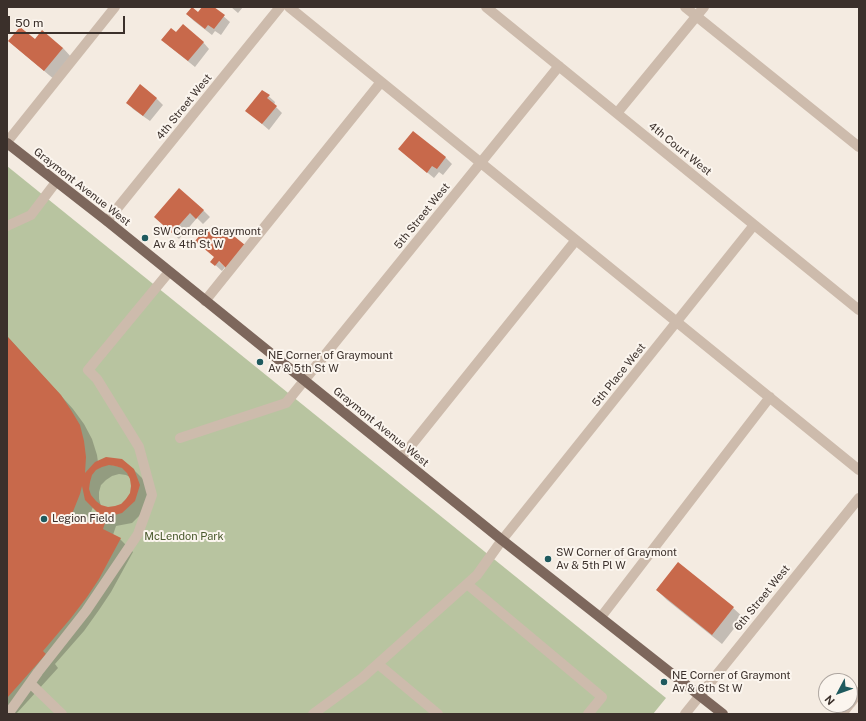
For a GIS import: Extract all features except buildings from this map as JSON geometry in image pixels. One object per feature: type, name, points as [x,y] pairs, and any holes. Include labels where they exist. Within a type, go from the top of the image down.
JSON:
[{"type":"main road","name":"Graymont Avenue West","points":[[7,143],[107,221],[502,540],[723,714]]},
{"type":"street","points":[[7,143],[115,7]]},
{"type":"street","name":"4th Street West","points":[[107,221],[280,7]]},
{"type":"street","points":[[289,7],[859,470]]},
{"type":"street","name":"4th Court West","points":[[486,7],[859,310]]},
{"type":"street","points":[[685,7],[859,147]]},
{"type":"street","points":[[617,113],[704,7]]},
{"type":"street","name":"5th Street West","points":[[180,438],[286,403],[559,66]]},
{"type":"street","points":[[205,301],[381,82]]},
{"type":"street","points":[[7,226],[31,215],[56,182]]},
{"type":"street","name":"5th Place West","points":[[313,714],[362,678],[477,575],[502,540],[754,225]]},
{"type":"street","points":[[401,458],[576,240]]},
{"type":"street","points":[[8,714],[86,611],[138,534],[152,495],[139,447],[97,379],[88,370],[170,272]]},
{"type":"street","points":[[601,617],[770,397]]},
{"type":"street","name":"6th Street West","points":[[685,714],[859,498]]},
{"type":"street","points":[[467,584],[602,697],[588,714]]},
{"type":"street","points":[[378,664],[438,714]]},
{"type":"street","points":[[30,683],[62,714]]},
{"type":"green space","name":"McLendon Park","points":[[7,166],[666,698],[653,714],[7,714]]},
{"type":"place","name":"SW Corner Graymont Av & 4th St W","points":[[145,238]]},
{"type":"place","name":"NE Corner of Graymount Av & 5th St W","points":[[260,362]]},
{"type":"place","name":"Legion Field","points":[[44,519]]},
{"type":"place","name":"SW Corner of Graymont Av & 5th Pl W","points":[[548,559]]},
{"type":"place","name":"NE Corner of Graymont Av & 6th St W","points":[[664,682]]}]
